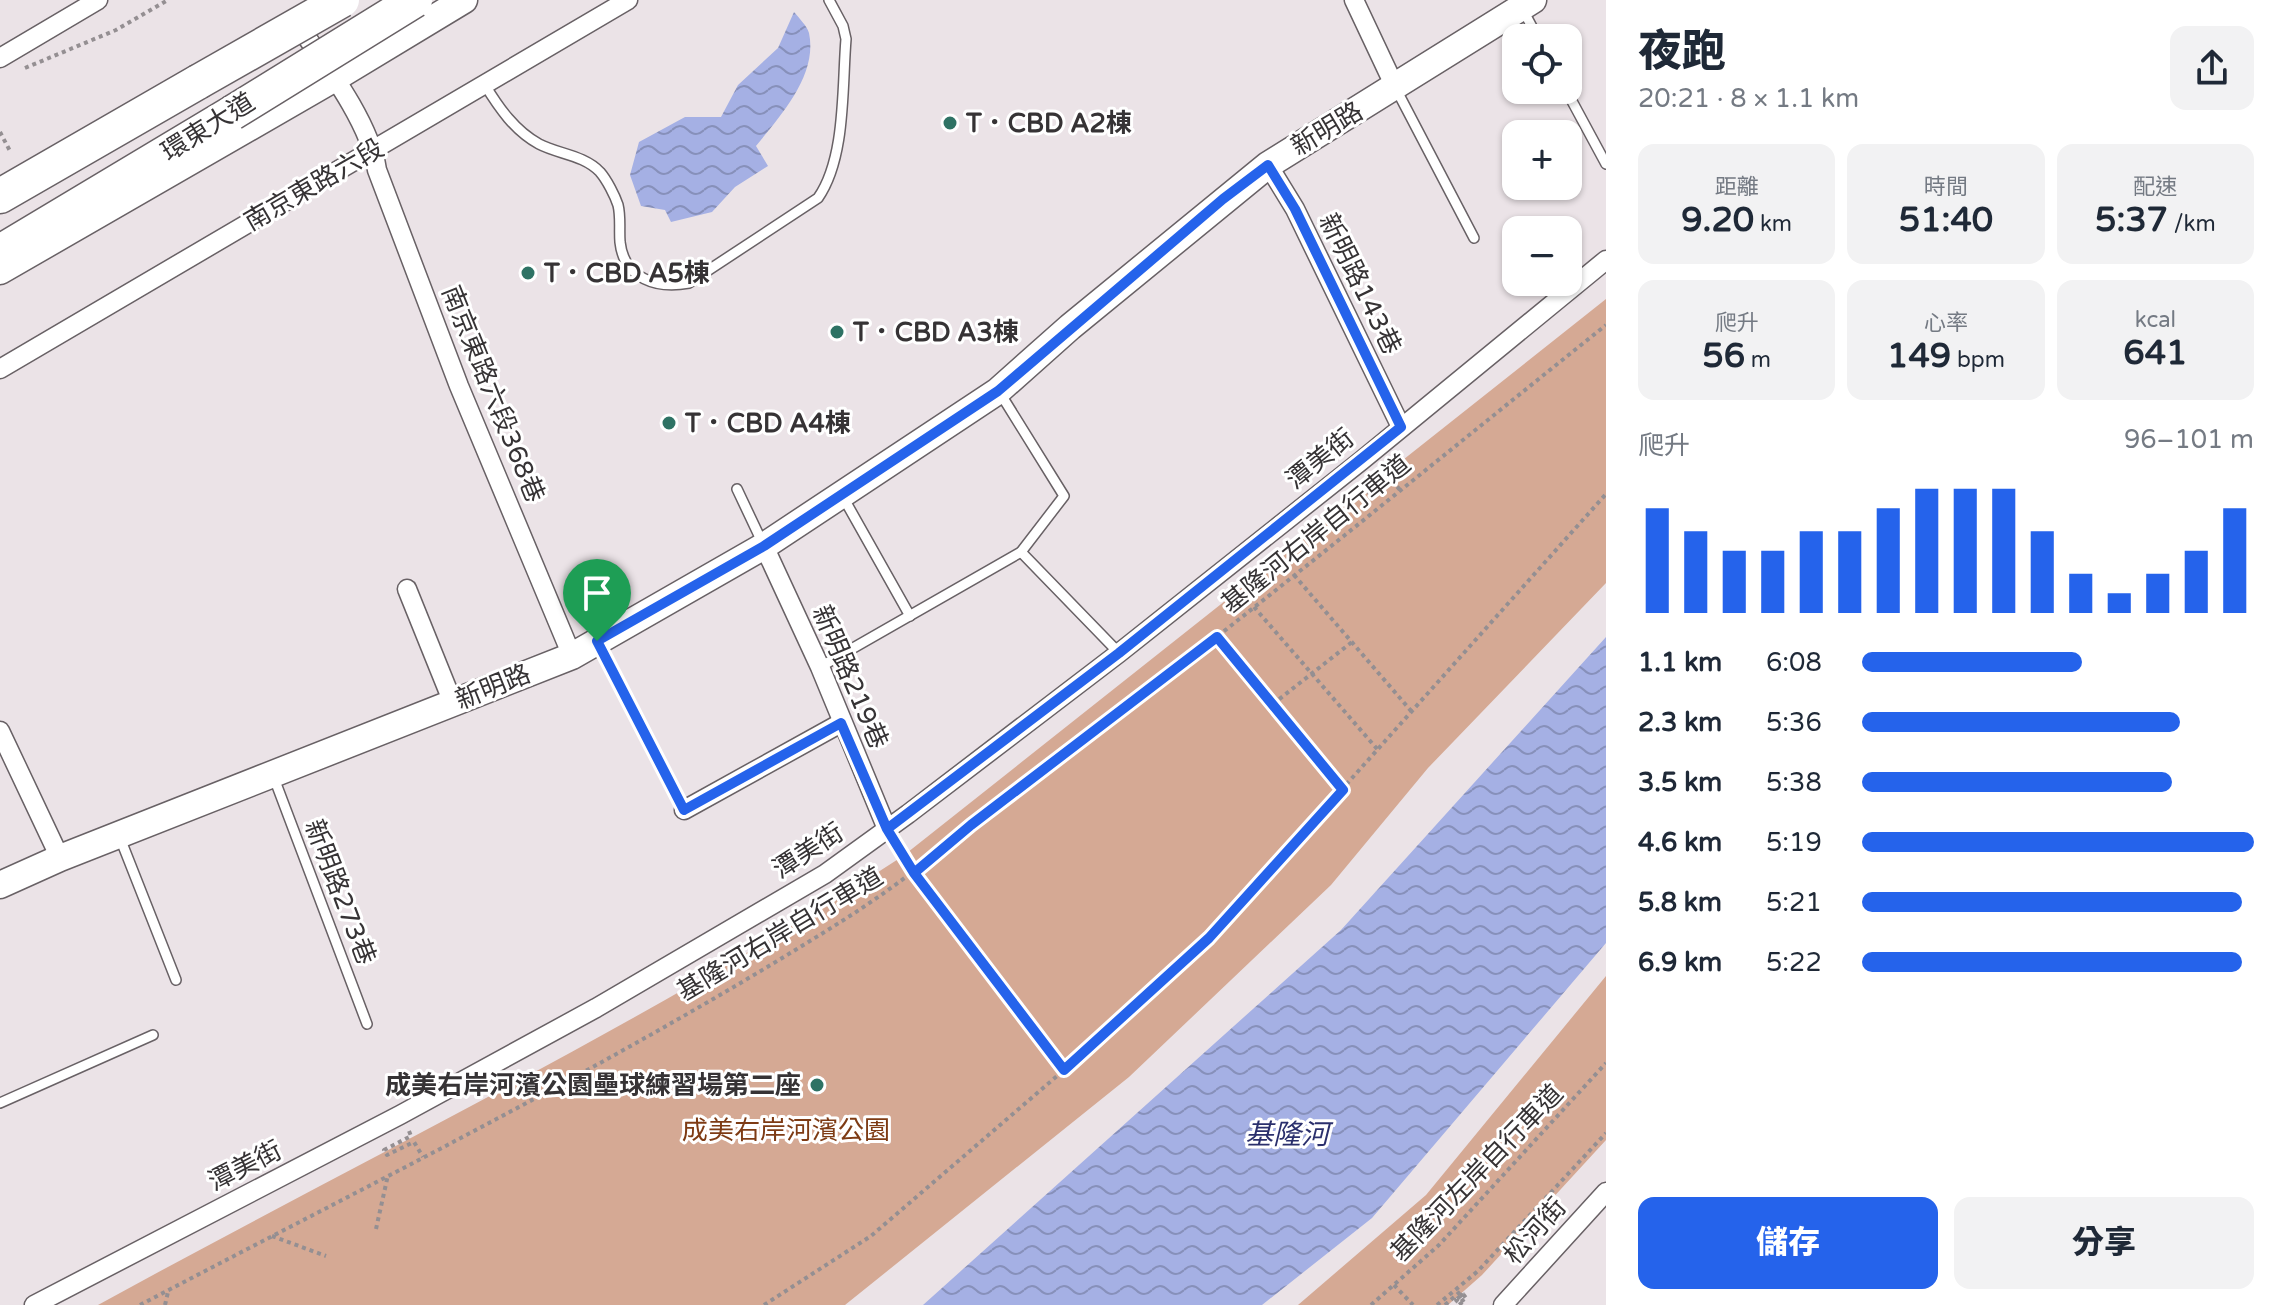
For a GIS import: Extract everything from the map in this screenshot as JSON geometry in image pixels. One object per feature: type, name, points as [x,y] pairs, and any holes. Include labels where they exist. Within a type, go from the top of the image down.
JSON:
[{"type":"highway","name":"環東大道","points":[[0,196],[342,0]]},
{"type":"highway","name":"環東大道","points":[[0,252],[415,0]]},
{"type":"highway","points":[[124,153],[198,82]]},
{"type":"highway","points":[[0,225],[124,153],[232,113]]},
{"type":"street","points":[[8,62],[98,0]]},
{"type":"street","points":[[0,185],[322,0]]},
{"type":"street","points":[[0,271],[464,0]]},
{"type":"street","name":"南京東路六段","points":[[0,369],[628,0]]},
{"type":"street","points":[[1354,0],[1395,87]]},
{"type":"street","name":"新明路","points":[[0,885],[60,858],[572,656],[764,546],[998,391],[1223,199],[1268,165],[1525,3]]},
{"type":"street","name":"南京東路六段368巷","points":[[293,18],[335,78],[374,150],[377,170],[459,386],[572,656]]},
{"type":"street","name":"新明路143巷","points":[[1268,165],[1295,209],[1401,427]]},
{"type":"street","name":"潭美街","points":[[34,1305],[400,1115],[596,1008],[825,874],[1119,653],[1606,260]]},
{"type":"street","name":"新明路219巷","points":[[764,546],[820,667],[887,829]]},
{"type":"street","points":[[407,589],[453,703]]},
{"type":"street","points":[[684,810],[841,723]]},
{"type":"street","points":[[2,742],[60,858]]},
{"type":"street","name":"松河街","points":[[1503,1305],[1606,1192]]},
{"type":"lane","points":[[485,85],[521,133],[541,145],[574,156],[600,173],[618,205],[623,256],[634,274],[669,287],[689,283],[818,198],[827,184],[837,150],[846,39],[843,26],[829,0]]},
{"type":"lane","points":[[1525,3],[1533,24]]},
{"type":"lane","points":[[1395,87],[1474,238]]},
{"type":"lane","points":[[1574,104],[1606,164]]},
{"type":"lane","points":[[820,667],[1021,552],[1064,496],[998,391]]},
{"type":"lane","points":[[737,489],[764,546]]},
{"type":"lane","points":[[842,495],[910,616]]},
{"type":"lane","points":[[1021,552],[1119,653]]},
{"type":"lane","points":[[597,641],[684,810]]},
{"type":"lane","name":"新明路273巷","points":[[272,775],[367,1024]]},
{"type":"lane","points":[[119,835],[176,980]]},
{"type":"lane","points":[[0,1103],[153,1035]]},
{"type":"path","points":[[8,62],[23,69],[116,30],[168,0]]},
{"type":"path","points":[[0,132],[10,151]]},
{"type":"path","name":"基隆河右岸自行車道","points":[[140,1305],[662,1027],[842,921],[914,873],[971,825],[1217,637],[1606,325]]},
{"type":"path","points":[[1387,475],[1400,490]]},
{"type":"path","points":[[1387,475],[1367,495],[1363,491],[1387,475]]},
{"type":"path","points":[[764,1305],[871,1236],[1064,1070],[1209,938],[1606,494]]},
{"type":"path","points":[[1294,575],[1412,712]]},
{"type":"path","points":[[1254,607],[1378,750]]},
{"type":"path","points":[[1217,637],[1343,790]]},
{"type":"path","points":[[1273,704],[1352,642]]},
{"type":"path","points":[[887,829],[914,873],[1064,1070]]},
{"type":"path","name":"基隆河左岸自行車道","points":[[1371,1305],[1439,1245],[1606,1063]]},
{"type":"path","points":[[1442,1304],[1478,1271],[1606,1133]]},
{"type":"path","points":[[413,1139],[423,1157]]},
{"type":"path","points":[[413,1139],[387,1155],[384,1150],[413,1139]]},
{"type":"path","points":[[376,1229],[388,1175]]},
{"type":"path","points":[[272,1236],[326,1256]]},
{"type":"path","points":[[1394,1285],[1413,1305]]},
{"type":"path","points":[[165,1305],[168,1290]]},
{"type":"path","points":[[1442,1304],[1462,1293],[1456,1300],[1459,1303],[1466,1298],[1463,1294],[1457,1299],[1461,1304]]},
{"type":"green space","name":"成美右岸河濱公園","points":[[1606,299],[1606,583],[1428,768],[1331,885],[1129,1077],[845,1305],[98,1305],[606,1033],[806,917],[903,856]]},
{"type":"green space","points":[[1606,976],[1606,1140],[1482,1275],[1448,1305],[1298,1305],[1426,1195]]},
{"type":"water","points":[[794,12],[809,33],[808,64],[795,94],[756,146],[768,166],[735,187],[712,212],[671,222],[665,210],[641,206],[630,175],[639,142],[685,117],[721,117],[738,85],[778,48]]},
{"type":"water","name":"基隆河","points":[[1606,637],[1606,943],[1372,1218],[1262,1305],[923,1305],[1341,930]]},
{"type":"place","name":"T．CBD A2棟","points":[[950,123]]},
{"type":"place","name":"T．CBD A5棟","points":[[528,273]]},
{"type":"place","name":"T．CBD A3棟","points":[[837,332]]},
{"type":"place","name":"T．CBD A4棟","points":[[669,423]]},
{"type":"place","name":"成美右岸河濱公園壘球練習場第二座","points":[[817,1085]]},
{"type":"route","points":[[597,641],[684,810],[841,723],[887,829],[914,873],[971,825],[1217,637],[1343,790],[1209,938],[1064,1070],[914,873],[903,856],[887,829],[1119,653],[1401,427],[1295,209],[1268,165],[1070,327],[998,391],[764,546],[597,641]]}]
